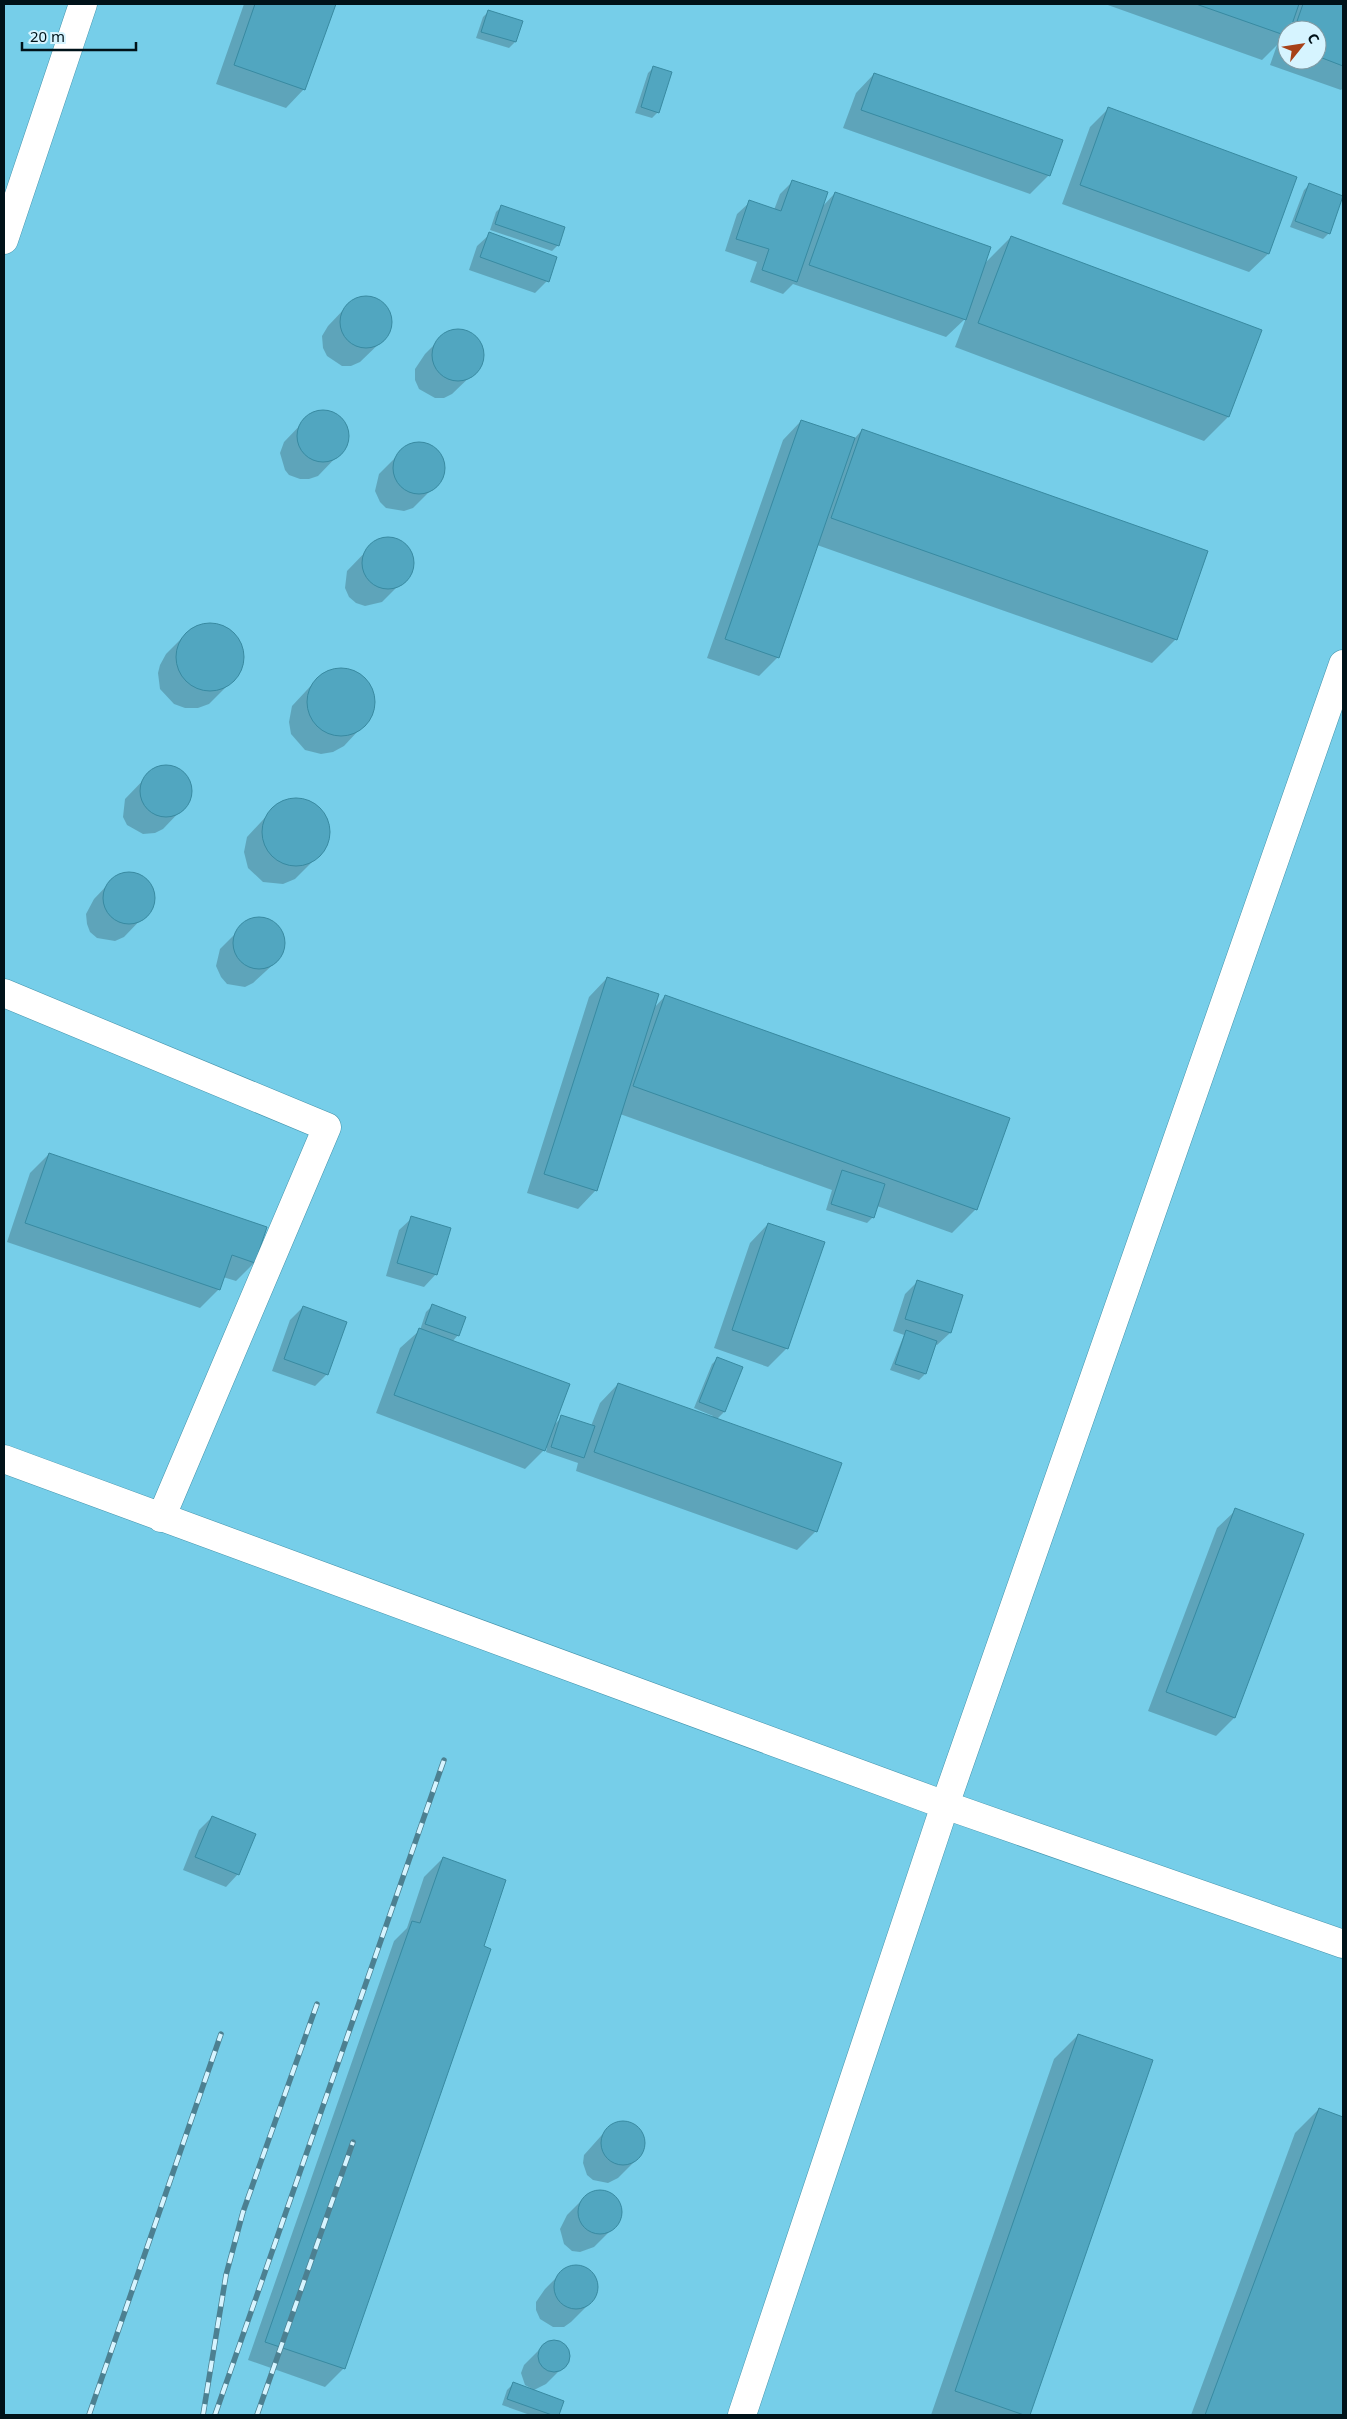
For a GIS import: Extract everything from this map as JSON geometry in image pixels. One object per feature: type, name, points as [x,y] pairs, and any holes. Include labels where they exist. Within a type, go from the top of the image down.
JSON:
[{"type":"lane","points":[[4,240],[83,4]]},
{"type":"lane","points":[[742,2415],[945,1805],[1343,664]]},
{"type":"lane","points":[[4,993],[327,1126],[161,1518]]},
{"type":"lane","points":[[4,1459],[945,1805],[1343,1944]]},
{"type":"shaded area","points":[[4,4],[1343,4],[1343,2415],[4,2415]]},
{"type":"building","points":[[255,4],[336,4],[305,90],[234,65]]},
{"type":"building","points":[[1196,4],[1299,4],[1293,20],[1277,20],[1277,32]]},
{"type":"building","points":[[1303,4],[1343,4],[1343,66],[1327,60],[1327,20],[1297,20]]},
{"type":"building","points":[[488,10],[523,21],[516,42],[481,32]]},
{"type":"building","points":[[653,66],[672,72],[659,113],[641,107]]},
{"type":"building","points":[[874,73],[1063,140],[1050,176],[861,110]]},
{"type":"building","points":[[1108,107],[1297,177],[1269,254],[1080,185]]},
{"type":"building","points":[[792,180],[828,192],[797,282],[762,270],[769,249],[736,239],[749,200],[781,211]]},
{"type":"building","points":[[1309,183],[1343,196],[1330,234],[1295,221]]},
{"type":"building","points":[[835,192],[991,247],[966,320],[809,265]]},
{"type":"building","points":[[501,205],[565,227],[559,246],[495,224]]},
{"type":"building","points":[[489,232],[557,257],[549,282],[480,257]]},
{"type":"building","points":[[1011,236],[1262,330],[1229,417],[978,323]]},
{"type":"building","points":[[366,296],[376,298],[384,304],[390,312],[392,322],[390,332],[384,340],[376,346],[366,348],[356,346],[348,340],[342,332],[340,322],[342,312],[348,304],[356,298]]},
{"type":"building","points":[[458,329],[468,331],[476,337],[482,345],[484,355],[482,365],[476,373],[468,379],[458,381],[448,379],[440,373],[434,365],[432,355],[434,345],[440,337],[448,331]]},
{"type":"building","points":[[323,410],[333,412],[341,418],[347,426],[349,436],[347,446],[341,454],[333,460],[323,462],[313,460],[305,454],[299,446],[297,436],[299,426],[305,418],[313,412]]},
{"type":"building","points":[[801,420],[855,438],[779,658],[725,639]]},
{"type":"building","points":[[862,429],[1208,551],[1177,640],[831,518]]},
{"type":"building","points":[[419,442],[429,444],[437,450],[443,458],[445,468],[443,478],[437,486],[429,492],[419,494],[409,492],[401,486],[395,478],[393,468],[395,458],[401,450],[409,444]]},
{"type":"building","points":[[388,537],[398,539],[406,545],[412,553],[414,563],[412,573],[406,581],[398,587],[388,589],[378,587],[370,581],[364,573],[362,563],[364,553],[370,545],[378,539]]},
{"type":"building","points":[[217,623],[229,629],[238,638],[244,650],[242,670],[234,681],[217,691],[203,691],[186,681],[178,670],[176,650],[186,633],[197,625]]},
{"type":"building","points":[[348,668],[360,674],[369,683],[375,695],[373,715],[365,726],[348,736],[334,736],[317,726],[309,715],[307,695],[317,678],[328,670]]},
{"type":"building","points":[[166,765],[176,767],[184,773],[190,781],[192,791],[190,801],[184,809],[176,815],[166,817],[156,815],[148,809],[142,801],[140,791],[142,781],[148,773],[156,767]]},
{"type":"building","points":[[296,798],[309,800],[320,808],[328,819],[330,832],[328,845],[320,856],[309,864],[296,866],[283,864],[272,856],[264,845],[262,832],[264,819],[272,808],[283,800]]},
{"type":"building","points":[[129,872],[139,874],[147,880],[153,888],[155,898],[153,908],[147,916],[139,922],[129,924],[119,922],[111,916],[105,908],[103,898],[105,888],[111,880],[119,874]]},
{"type":"building","points":[[259,917],[269,919],[277,925],[283,933],[285,943],[283,953],[277,961],[269,967],[259,969],[249,967],[241,961],[235,953],[233,943],[235,933],[241,925],[249,919]]},
{"type":"building","points":[[607,977],[659,994],[597,1191],[544,1174]]},
{"type":"building","points":[[665,995],[1010,1118],[977,1210],[633,1086]]},
{"type":"building","points":[[49,1153],[267,1227],[255,1263],[232,1255],[220,1290],[25,1223]]},
{"type":"building","points":[[842,1170],[885,1184],[874,1218],[831,1204]]},
{"type":"building","points":[[411,1216],[451,1228],[437,1275],[397,1263]]},
{"type":"building","points":[[768,1223],[825,1242],[788,1349],[732,1330]]},
{"type":"building","points":[[917,1280],[963,1295],[951,1333],[905,1319]]},
{"type":"building","points":[[432,1304],[466,1317],[459,1336],[425,1324]]},
{"type":"building","points":[[303,1306],[347,1322],[328,1375],[284,1359]]},
{"type":"building","points":[[419,1328],[570,1384],[545,1451],[394,1395]]},
{"type":"building","points":[[906,1330],[937,1341],[926,1374],[895,1364]]},
{"type":"building","points":[[717,1357],[743,1367],[725,1412],[699,1402]]},
{"type":"building","points":[[618,1383],[842,1463],[817,1532],[594,1452]]},
{"type":"building","points":[[561,1415],[595,1426],[584,1458],[551,1447]]},
{"type":"building","points":[[1235,1508],[1304,1534],[1235,1718],[1166,1692]]},
{"type":"building","points":[[212,1816],[256,1834],[239,1875],[195,1857]]},
{"type":"building","points":[[443,1857],[506,1880],[484,1946],[491,1949],[345,2369],[265,2342],[412,1921],[420,1923]]},
{"type":"building","points":[[1078,2034],[1153,2060],[1030,2415],[1024,2415],[955,2391]]},
{"type":"building","points":[[1319,2108],[1343,2117],[1343,2415],[1205,2415]]},
{"type":"building","points":[[627,2121],[639,2127],[644,2134],[644,2152],[639,2159],[632,2164],[619,2165],[611,2162],[604,2155],[601,2139],[604,2131],[611,2124]]},
{"type":"building","points":[[604,2190],[616,2196],[621,2203],[621,2221],[616,2228],[609,2233],[596,2234],[588,2231],[581,2224],[578,2208],[581,2200],[588,2193]]},
{"type":"building","points":[[580,2265],[592,2271],[597,2278],[597,2296],[592,2303],[585,2308],[572,2309],[564,2306],[557,2299],[554,2283],[557,2275],[564,2268]]},
{"type":"building","points":[[554,2340],[560,2341],[565,2345],[569,2350],[569,2362],[565,2367],[560,2371],[554,2372],[548,2371],[543,2367],[539,2362],[538,2356],[539,2350],[543,2345],[548,2341]]},
{"type":"building","points":[[513,2382],[564,2401],[559,2415],[552,2415],[507,2399]]},
{"type":"railway","points":[[215,2415],[444,1760]]},
{"type":"railway","points":[[203,2415],[226,2275],[243,2212],[317,2004]]},
{"type":"railway","points":[[89,2415],[221,2034]]},
{"type":"railway","points":[[257,2415],[353,2142]]}]
